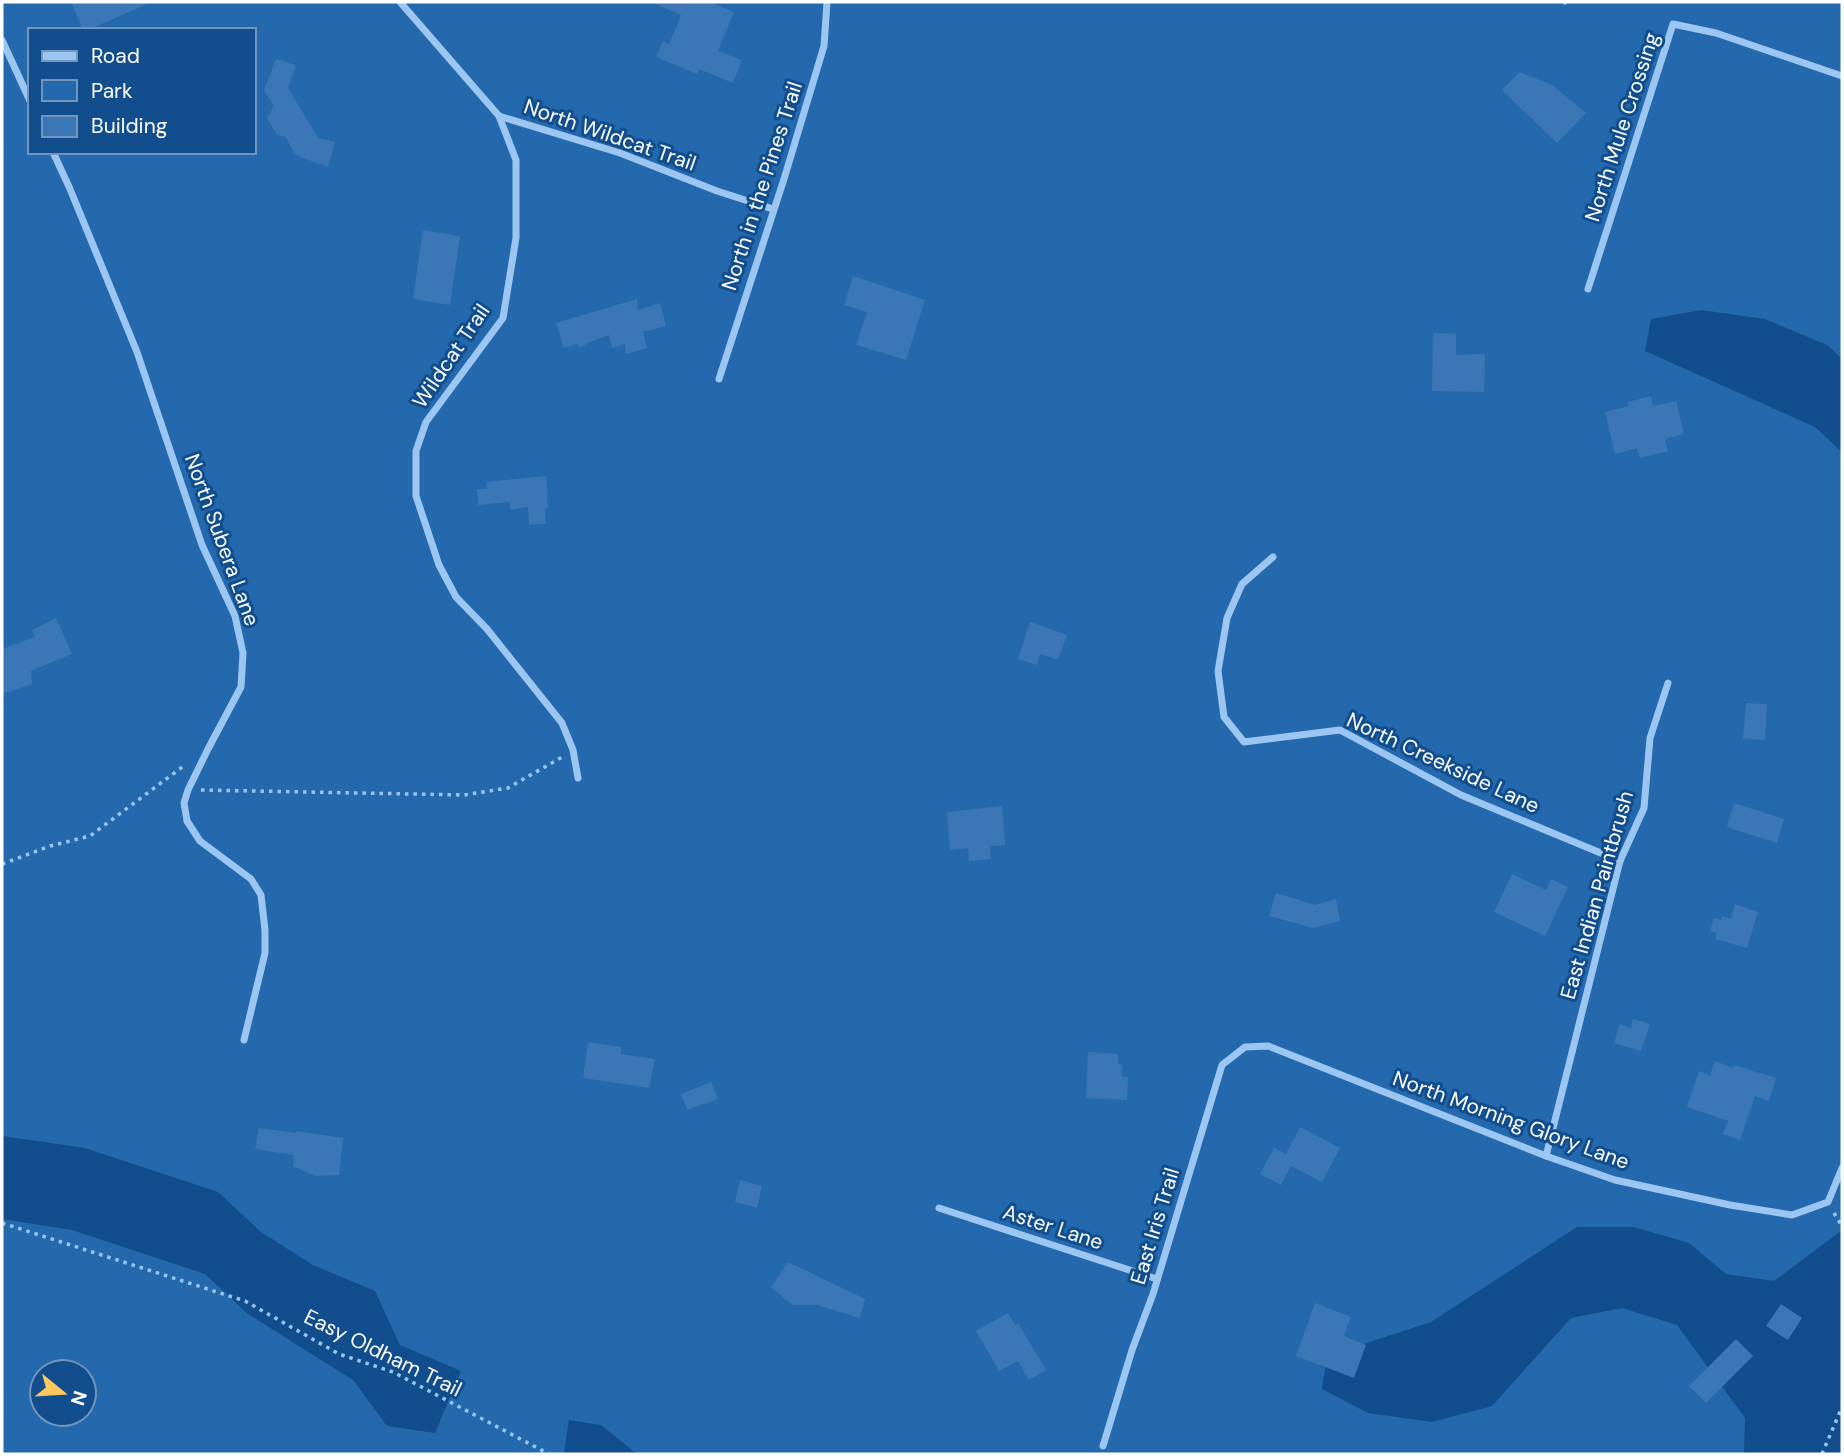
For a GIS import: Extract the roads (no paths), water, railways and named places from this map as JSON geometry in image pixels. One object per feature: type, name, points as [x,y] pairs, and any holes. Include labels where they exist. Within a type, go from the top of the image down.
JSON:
[{"type":"street","name":"North Wildcat Trail","points":[[400,2],[499,116],[620,153],[717,191],[774,209]]},
{"type":"street","name":"North in the Pines Trail","points":[[719,379],[824,46],[827,2]]},
{"type":"street","name":"North Mule Crossing","points":[[1588,289],[1673,24],[1716,33],[1842,76]]},
{"type":"street","points":[[2,40],[28,97]]},
{"type":"street","name":"Wildcat Trail","points":[[499,116],[516,160],[516,238],[503,318],[426,422],[416,451],[416,496],[439,565],[456,597],[487,629],[562,723],[573,750],[578,778]]},
{"type":"street","name":"North Subera Lane","points":[[54,154],[137,352],[202,545],[235,616],[243,653],[241,687],[208,748],[184,803],[187,821],[200,841],[251,879],[261,895],[265,953],[244,1040]]},
{"type":"street","name":"North Creekside Lane","points":[[1273,557],[1242,584],[1227,618],[1217,671],[1224,718],[1244,741],[1340,730],[1461,794],[1620,861]]},
{"type":"street","name":"East Indian Paintbrush","points":[[1546,1156],[1620,861],[1644,808],[1650,738],[1668,683]]},
{"type":"street","name":"East Iris Trail","points":[[1103,1446],[1222,1065],[1245,1046],[1268,1046]]},
{"type":"street","name":"North Morning Glory Lane","points":[[1268,1046],[1546,1156],[1615,1180],[1792,1215],[1828,1202],[1842,1168]]},
{"type":"street","name":"Aster Lane","points":[[939,1208],[1157,1279]]}]
